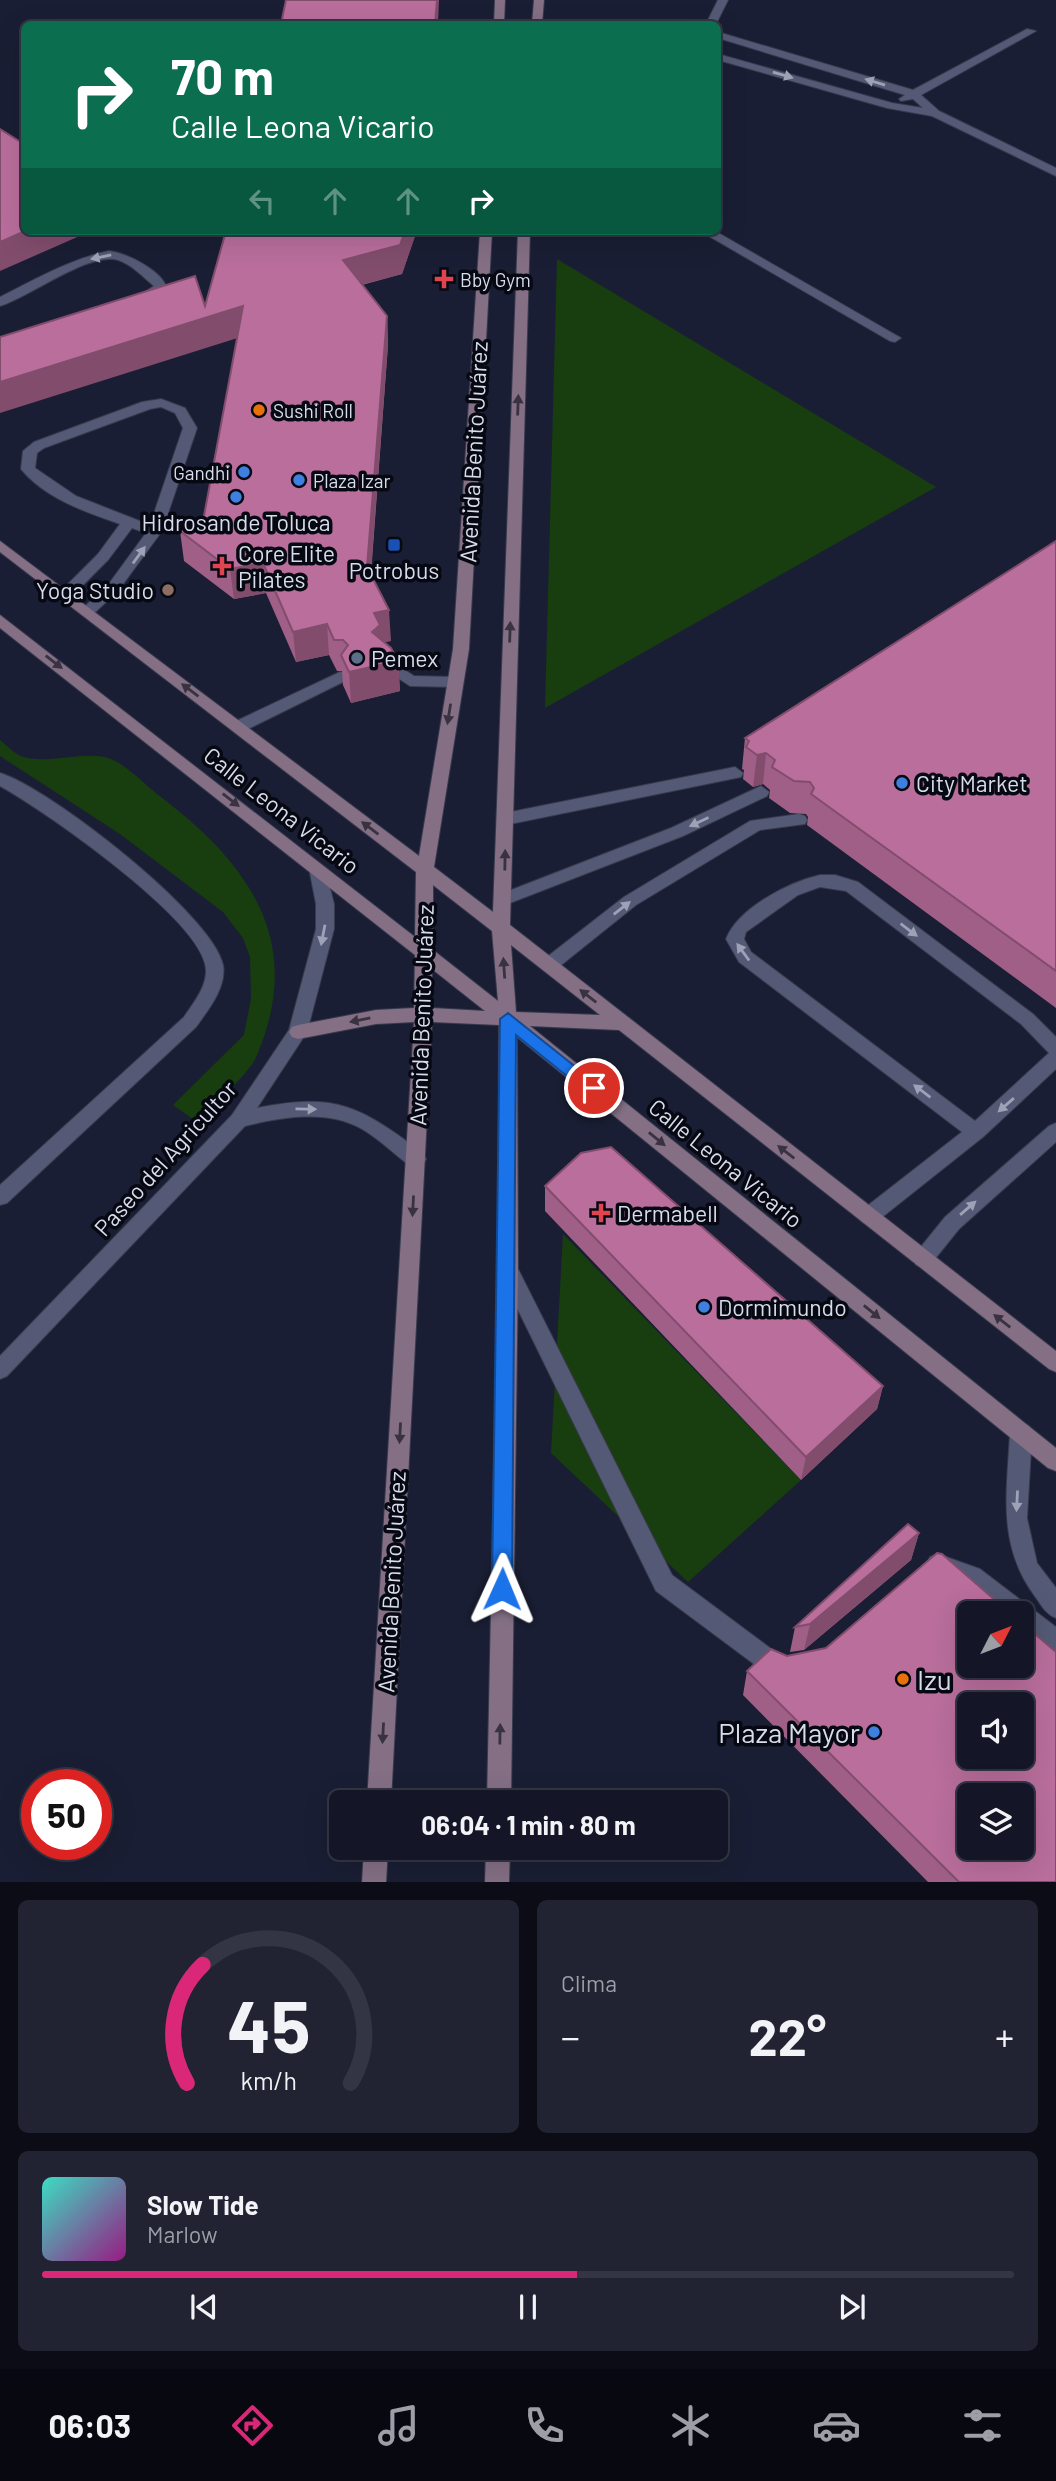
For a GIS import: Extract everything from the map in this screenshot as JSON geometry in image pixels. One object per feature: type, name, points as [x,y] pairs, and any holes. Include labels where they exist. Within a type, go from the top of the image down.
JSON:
[{"type":"main road","points":[[499,21],[500,0]]},
{"type":"main road","points":[[537,21],[539,0]]},
{"type":"main road","name":"Avenida Benito Juárez","points":[[380,1790],[426,956],[425,869],[461,649],[486,235]]},
{"type":"main road","name":"Avenida Benito Juárez","points":[[499,1790],[508,1269],[508,1019],[501,928],[524,235]]},
{"type":"main road","name":"Calle Leona Vicario","points":[[0,545],[624,1023],[1056,1363]]},
{"type":"main road","name":"Calle Leona Vicario","points":[[0,620],[508,1019],[1056,1461]]},
{"type":"main road","points":[[298,1032],[376,1017],[423,1015],[624,1023]]},
{"type":"main road","points":[[374,1882],[375,1860]]},
{"type":"main road","points":[[497,1882],[498,1860]]},
{"type":"street","points":[[712,21],[723,0]]},
{"type":"street","points":[[891,106],[1031,31]]},
{"type":"street","points":[[721,36],[914,94],[934,113]]},
{"type":"street","points":[[721,58],[891,106],[934,113],[1056,173]]},
{"type":"street","points":[[713,235],[895,338]]},
{"type":"street","points":[[0,302],[93,258],[112,255],[120,256],[160,285],[161,289],[157,293],[125,304]]},
{"type":"street","points":[[87,612],[114,588],[155,531],[190,428],[186,416],[176,406],[161,403],[146,405],[39,444],[30,451],[27,469],[38,480],[83,504],[155,531]]},
{"type":"street","points":[[65,595],[103,557],[129,522]]},
{"type":"street","points":[[385,662],[410,681],[454,682]]},
{"type":"street","points":[[238,727],[340,677]]},
{"type":"street","points":[[505,818],[735,773]]},
{"type":"street","points":[[0,1197],[190,1022],[211,993],[214,963],[194,929],[136,873],[2,781]]},
{"type":"street","points":[[504,899],[677,832],[761,792]]},
{"type":"street","points":[[549,965],[630,901],[756,825],[799,820]]},
{"type":"street","name":"Paseo del Agricultor","points":[[0,1370],[239,1120],[298,1032],[325,929],[325,904],[317,868]]},
{"type":"street","points":[[976,1132],[745,957],[734,939],[739,929],[805,883],[834,879],[852,886],[1027,1019],[1056,1049]]},
{"type":"street","points":[[869,1216],[976,1132],[1056,1058]]},
{"type":"street","points":[[239,1120],[282,1109],[318,1110],[362,1120],[416,1159]]},
{"type":"street","points":[[923,1259],[952,1223],[1056,1131]]},
{"type":"street","points":[[508,1269],[664,1583],[766,1660],[781,1667],[803,1665]]},
{"type":"street","points":[[1021,1433],[1016,1518],[1027,1567],[1056,1607]]},
{"type":"street","points":[[913,1575],[924,1566],[939,1564],[958,1568],[1004,1601]]},
{"type":"street","points":[[1034,1624],[1056,1641]]},
{"type":"green space","points":[[557,259],[936,487],[545,708]]},
{"type":"green space","points":[[0,740],[18,755],[31,759],[101,756],[124,766],[193,823],[220,850],[243,879],[260,909],[271,942],[275,977],[270,1014],[253,1062],[197,1122],[173,1105],[244,1035],[251,999],[250,957],[243,938],[223,912],[120,834],[0,756]]},
{"type":"green space","points":[[563,1234],[801,1480],[688,1582],[551,1453]]},
{"type":"building","points":[[286,0],[437,0],[435,21],[282,21]]},
{"type":"building","points":[[0,129],[21,142],[21,233],[0,242]]},
{"type":"building","points":[[225,235],[404,235],[400,245],[343,260],[387,316],[367,567],[389,610],[374,613],[380,625],[372,632],[391,648],[398,661],[349,672],[341,655],[348,645],[343,640],[334,640],[327,624],[293,632],[263,563],[230,569],[180,531],[204,516],[243,306],[0,382],[0,337],[195,276],[205,306]]},
{"type":"building","name":"City Market","points":[[1056,541],[1056,971],[811,794],[814,788],[810,782],[794,781],[772,767],[775,760],[766,753],[757,755],[746,747],[749,741],[745,738]]},
{"type":"building","points":[[611,1147],[883,1386],[806,1457],[545,1186],[581,1153]]},
{"type":"building","points":[[908,1524],[919,1533],[810,1624],[795,1627]]},
{"type":"building","name":"Plaza Mayor","points":[[937,1553],[942,1554],[996,1601],[957,1601],[957,1678],[1034,1678],[1034,1633],[1056,1652],[1056,1882],[959,1882],[747,1671],[771,1649],[787,1656],[826,1648]]},
{"type":"place","name":"Bby Gym","points":[[444,279]]},
{"type":"place","name":"Sushi Roll","points":[[259,410]]},
{"type":"place","name":"Gandhi","points":[[244,472]]},
{"type":"place","name":"Plaza Izar","points":[[299,480]]},
{"type":"place","name":"Hidrosan de Toluca","points":[[236,497]]},
{"type":"place","name":"Potrobus","points":[[394,545]]},
{"type":"place","name":"Core Elite Pilates","points":[[222,566]]},
{"type":"place","name":"Yoga Studio","points":[[168,590]]},
{"type":"place","name":"Pemex","points":[[357,658]]},
{"type":"place","name":"City Market","points":[[902,783]]},
{"type":"place","name":"Dermabell","points":[[601,1213]]},
{"type":"place","name":"Dormimundo","points":[[704,1307]]},
{"type":"place","name":"Izu","points":[[903,1679]]},
{"type":"place","name":"Plaza Mayor","points":[[874,1732]]},
{"type":"route","points":[[502,1589],[508,1269],[508,1019],[594,1088]]}]
